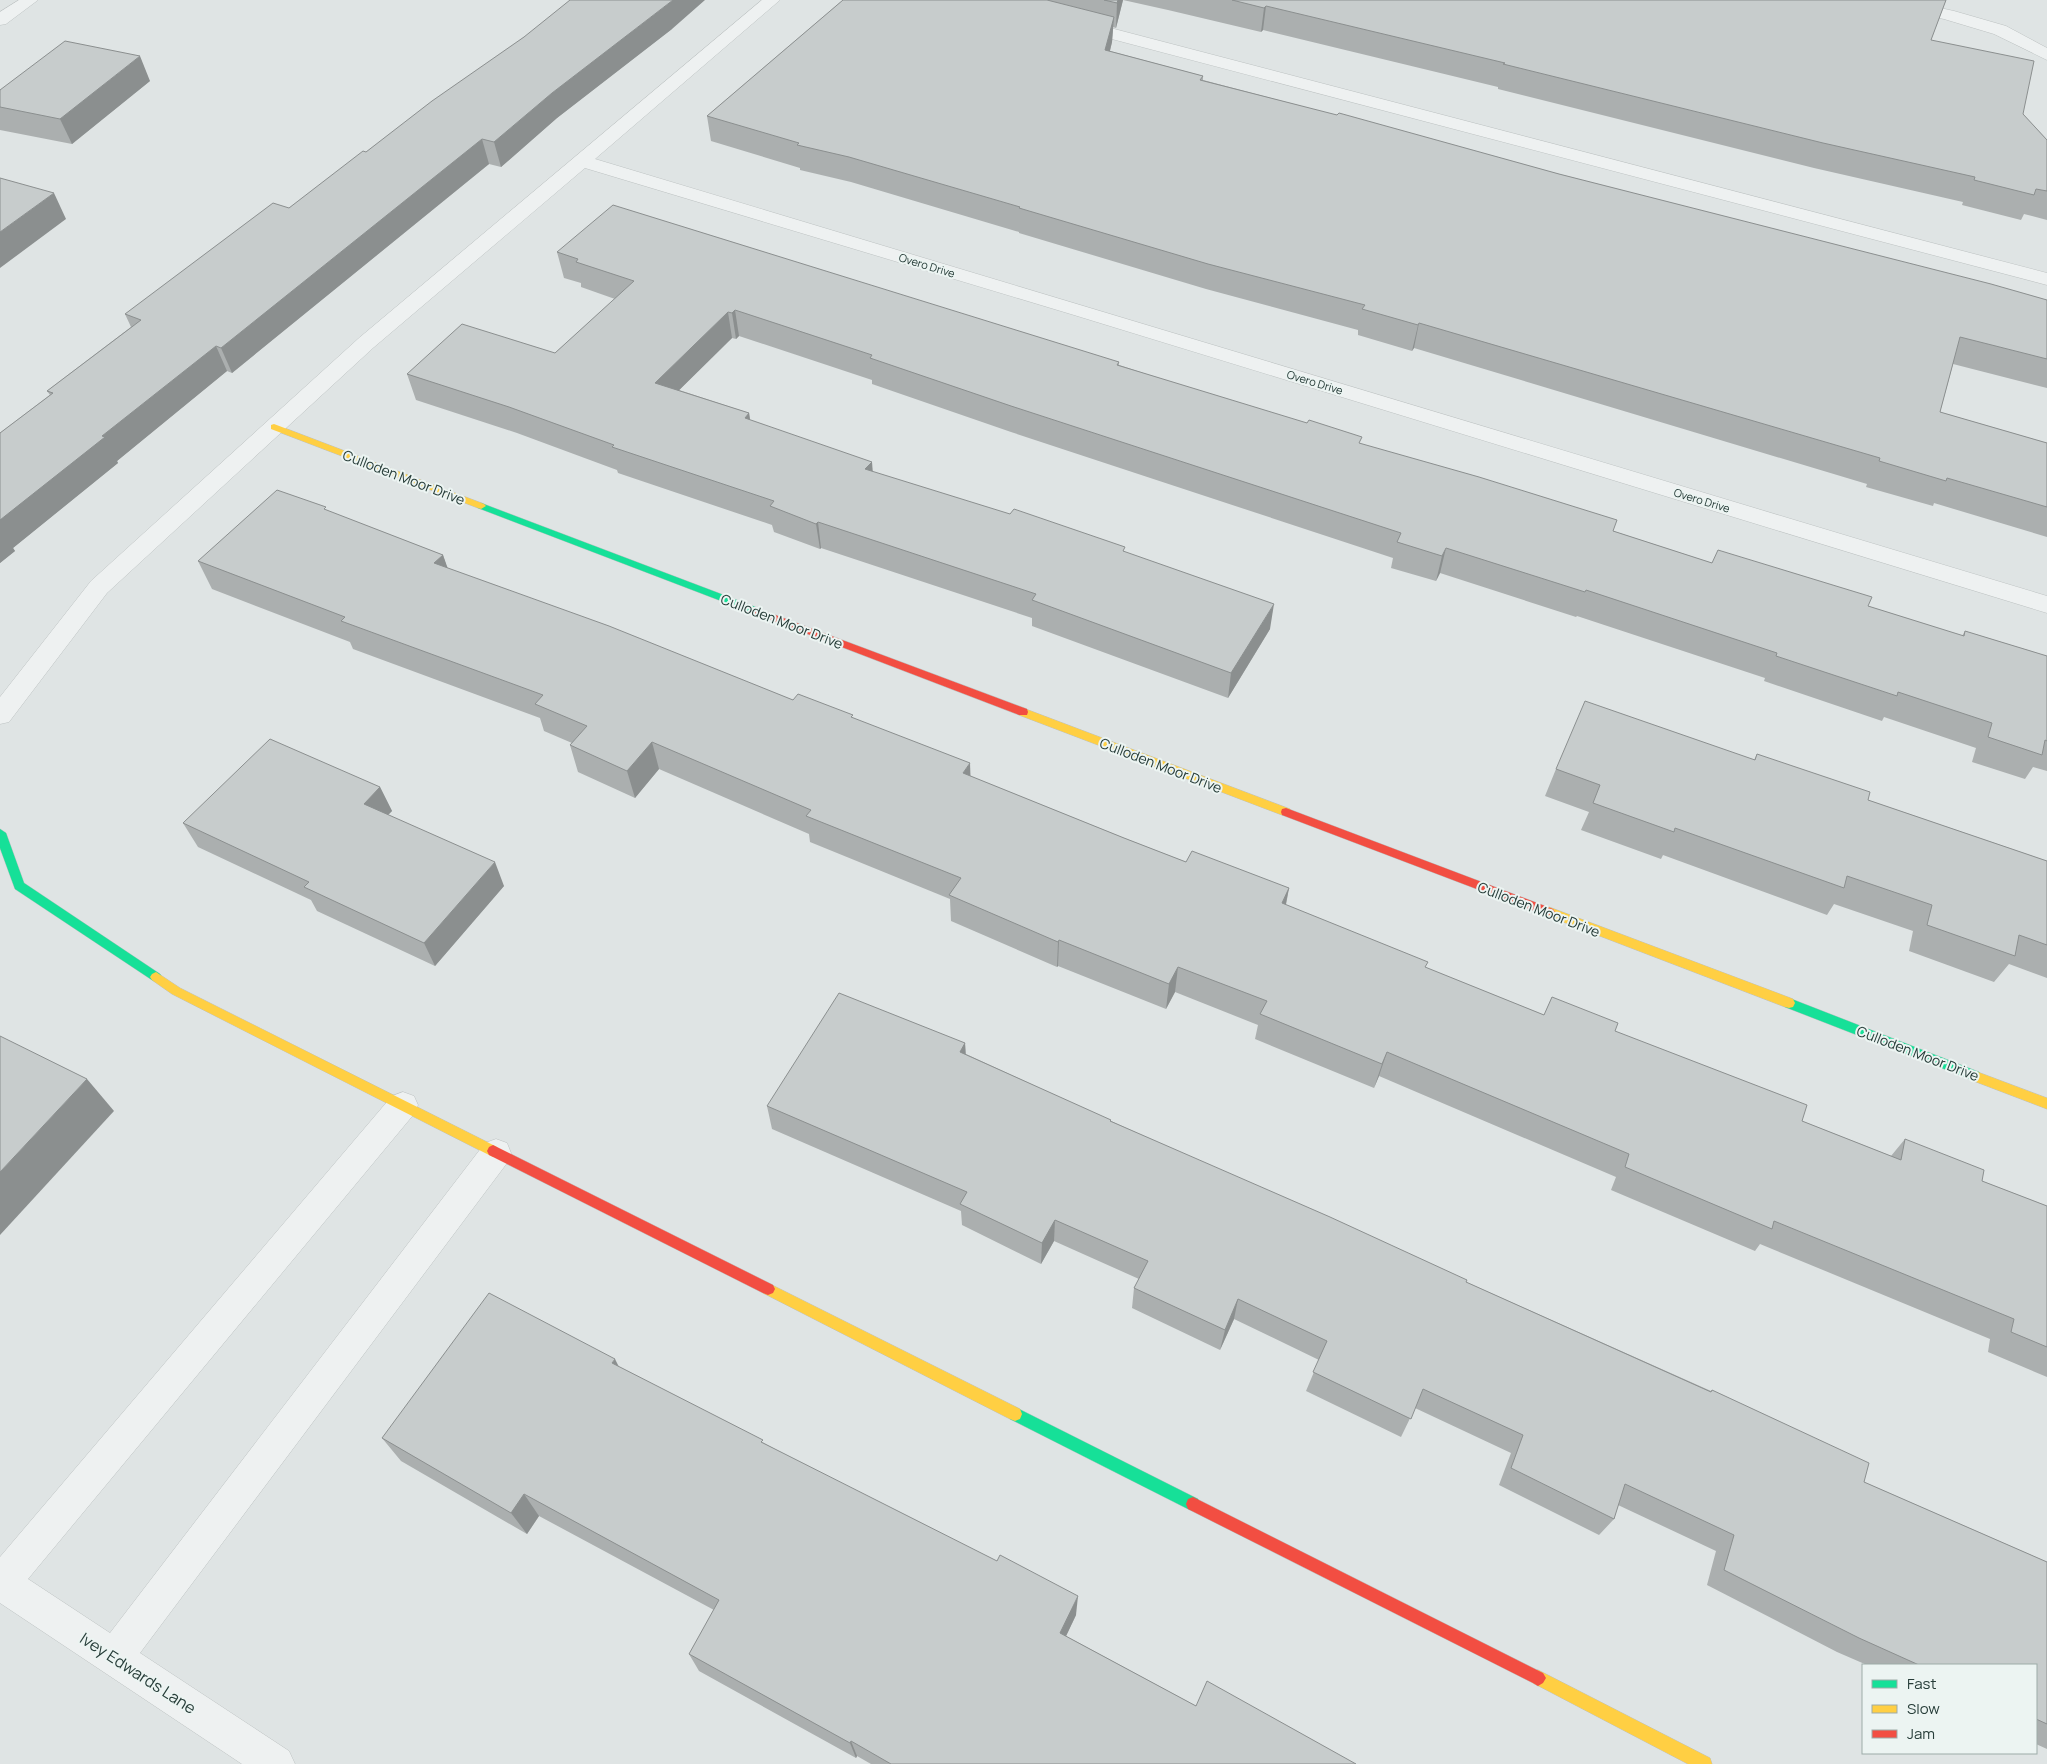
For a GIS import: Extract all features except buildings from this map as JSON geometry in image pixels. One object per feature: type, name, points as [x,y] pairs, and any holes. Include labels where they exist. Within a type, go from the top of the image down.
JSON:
[{"type":"street","points":[[0,20],[30,0]]},
{"type":"street","points":[[0,715],[99,587],[366,343],[772,0]]},
{"type":"street","points":[[1880,0],[1948,15],[2000,30],[2047,56]]},
{"type":"street","points":[[1059,20],[2047,279]]},
{"type":"street","name":"Overo Drive","points":[[581,161],[1072,308],[2047,606]]},
{"type":"street","name":"Culloden Moor Drive","points":[[274,428],[1802,1008],[2047,1104]]},
{"type":"street","points":[[0,833],[19,886],[176,992],[1493,1655],[1704,1764]]},
{"type":"street","points":[[1,1582],[402,1106]]},
{"type":"street","points":[[114,1658],[496,1153]]},
{"type":"street","name":"Ivey Edwards Lane","points":[[1,1582],[276,1764]]},
{"type":"traffic: fast","points":[[481,506],[754,610]]},
{"type":"traffic: fast","points":[[0,833],[19,886],[156,977]]},
{"type":"traffic: fast","points":[[1789,1003],[1975,1076]]},
{"type":"traffic: fast","points":[[1015,1414],[1193,1504]]},
{"type":"traffic: slow","points":[[274,427],[481,506]]},
{"type":"traffic: slow","points":[[1023,712],[1286,812]]},
{"type":"traffic: slow","points":[[1549,912],[1789,1003]]},
{"type":"traffic: slow","points":[[156,977],[176,991],[493,1151]]},
{"type":"traffic: slow","points":[[1975,1076],[2047,1104]]},
{"type":"traffic: slow","points":[[768,1289],[1015,1414]]},
{"type":"traffic: slow","points":[[1538,1678],[1704,1764]]},
{"type":"traffic: jam","points":[[754,610],[1023,712]]},
{"type":"traffic: jam","points":[[1286,812],[1549,912]]},
{"type":"traffic: jam","points":[[493,1151],[768,1289]]},
{"type":"traffic: jam","points":[[1193,1504],[1538,1678]]}]
